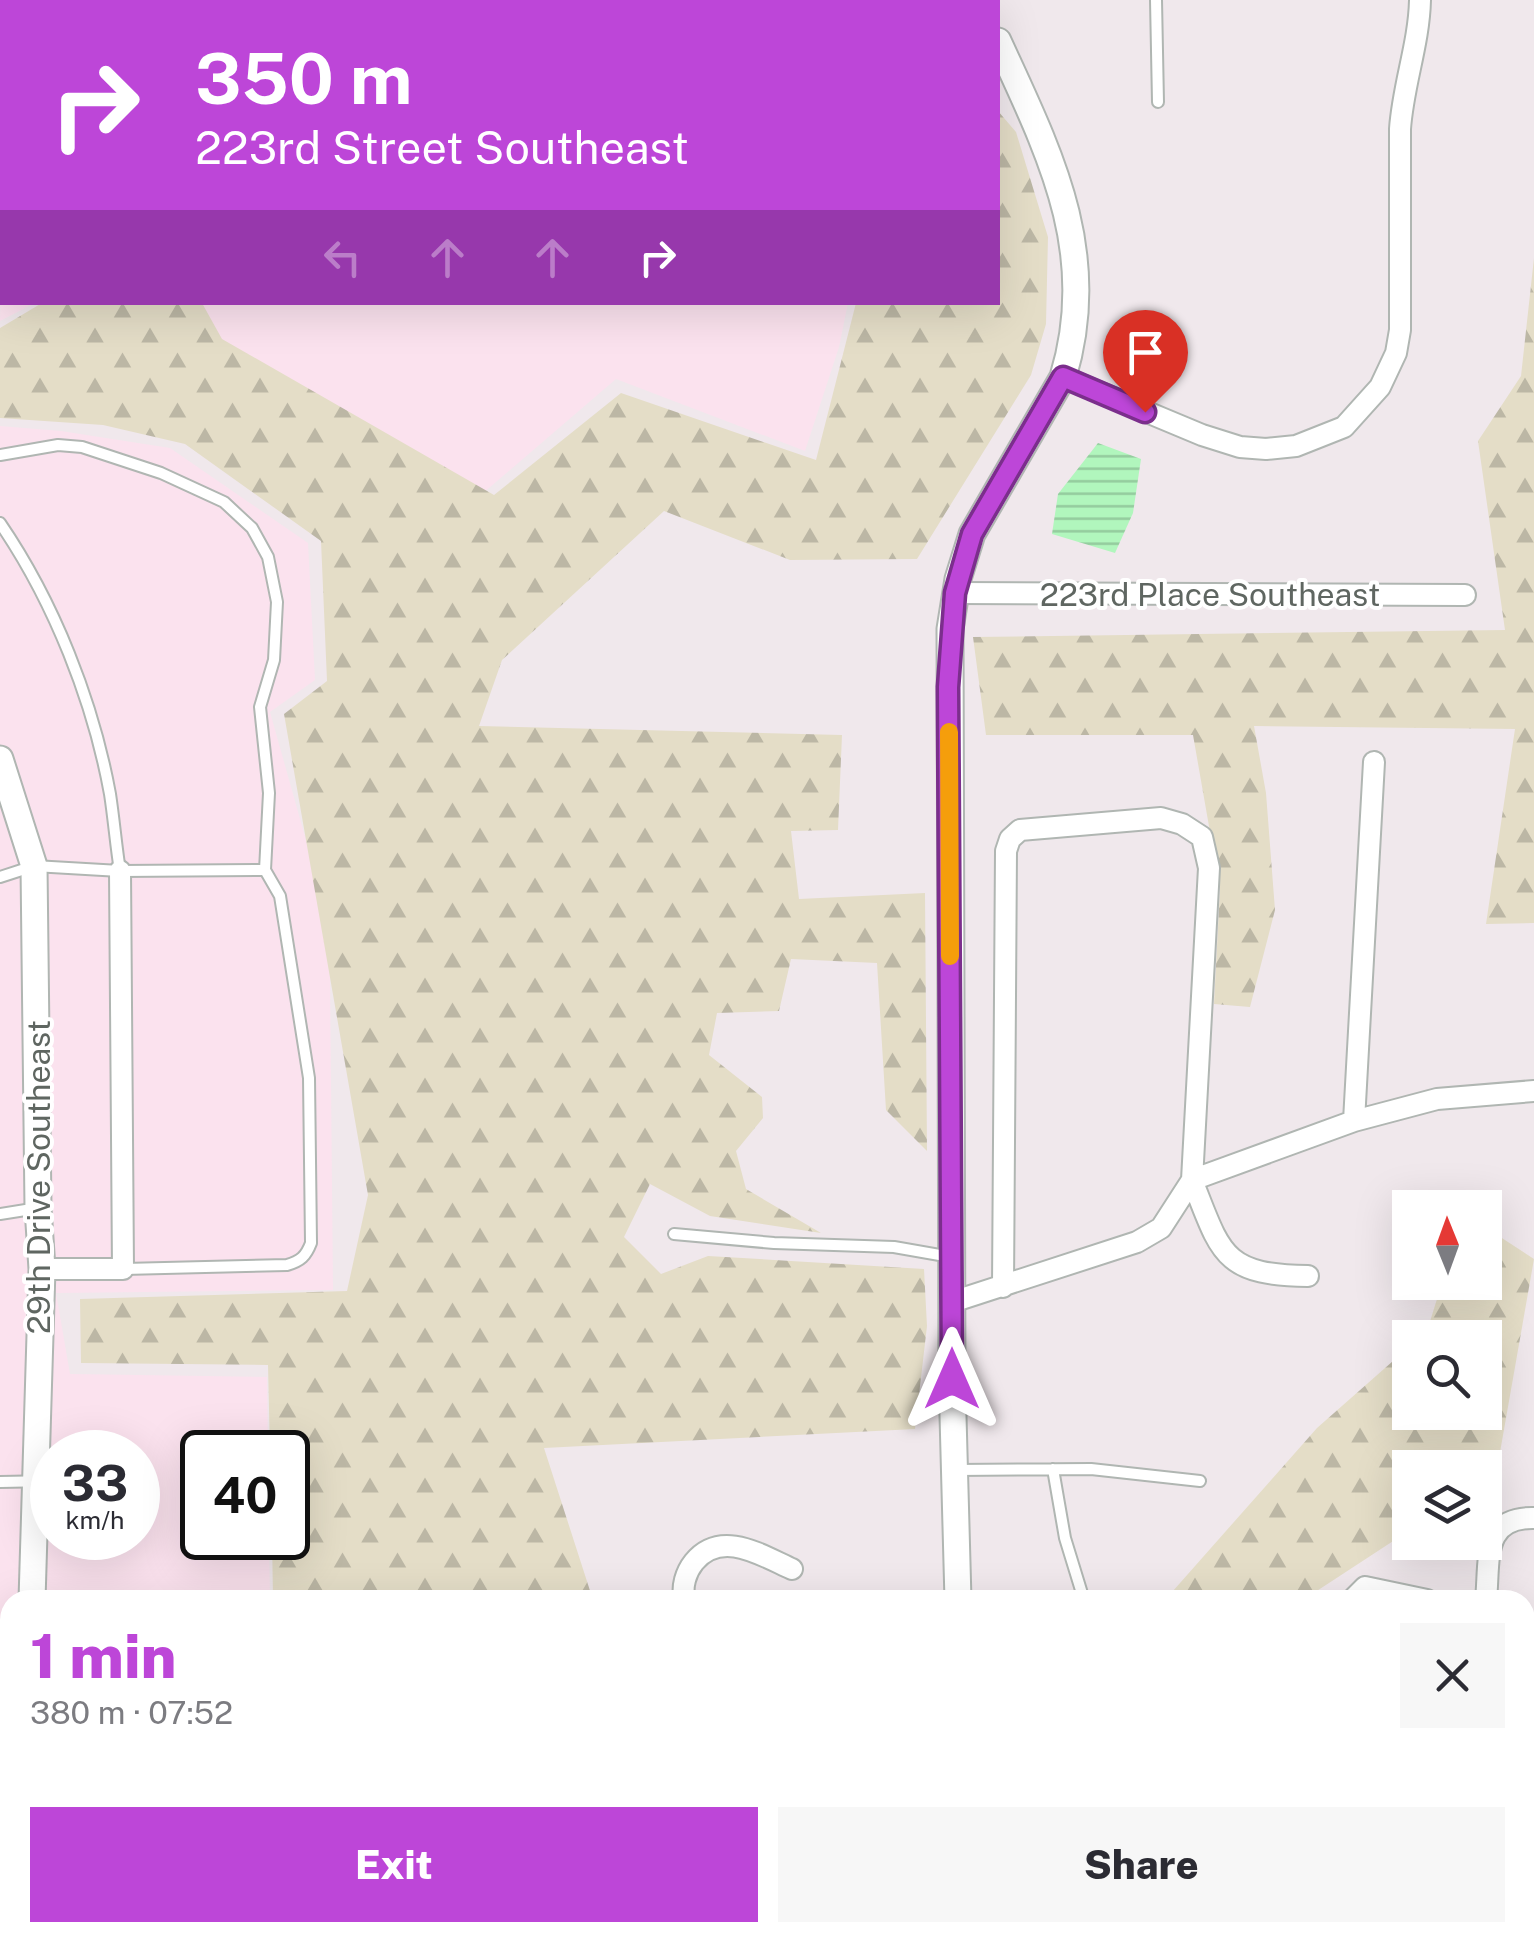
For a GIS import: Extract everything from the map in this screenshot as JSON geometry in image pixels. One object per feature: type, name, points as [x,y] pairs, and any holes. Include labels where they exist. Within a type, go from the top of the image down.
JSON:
[{"type":"street","points":[[1063,377],[1240,447],[1266,450],[1296,446],[1344,427],[1380,387],[1396,352],[1400,330],[1400,129],[1402,102],[1419,31],[1420,0]]},
{"type":"street","points":[[958,1590],[948,687],[955,593],[972,534],[1063,377],[1070,354],[1076,298],[1076,271],[1064,200],[1042,139],[1000,45]]},
{"type":"street","name":"223rd Place Southeast","points":[[955,593],[1465,595]]},
{"type":"street","name":"29th Drive Southeast","points":[[0,759],[34,866],[43,1430]]},
{"type":"street","points":[[1354,1120],[1374,762]]},
{"type":"street","points":[[1003,1287],[1006,851],[1010,839],[1020,830],[1162,818],[1182,824],[1202,838],[1210,868],[1192,1180],[1226,1256],[1247,1270],[1275,1276],[1308,1276]]},
{"type":"street","points":[[42,1270],[122,1269],[120,871]]},
{"type":"street","points":[[952,1302],[1136,1242],[1161,1228],[1192,1180],[1354,1120],[1437,1099],[1534,1091]]},
{"type":"street","points":[[1487,1590],[1492,1536],[1503,1524],[1534,1518]]},
{"type":"street","points":[[683,1590],[688,1569],[701,1553],[727,1544],[746,1548],[792,1569]]},
{"type":"street","name":"29th Drive Southeast","points":[[33,1590],[36,1560]]},
{"type":"lane","points":[[1156,0],[1158,102]]},
{"type":"lane","points":[[0,455],[58,444],[82,447],[161,474],[224,502],[252,528],[268,557],[277,602],[274,660],[260,707],[269,792],[265,870]]},
{"type":"lane","points":[[0,524],[59,631],[77,679],[110,793],[120,871]]},
{"type":"lane","points":[[0,877],[34,866],[120,871],[265,870],[272,877],[284,916],[309,1078],[311,1243],[306,1255],[287,1265],[122,1269]]},
{"type":"lane","points":[[0,1214],[38,1208]]},
{"type":"lane","points":[[674,1234],[774,1243],[894,1247],[952,1258]]},
{"type":"lane","points":[[1053,1469],[1081,1590]]},
{"type":"lane","points":[[954,1470],[1090,1469],[1200,1480]]},
{"type":"lane","points":[[0,1482],[30,1481]]},
{"type":"shaded area","points":[[0,305],[31,305],[0,321]]},
{"type":"shaded area","points":[[193,305],[848,305],[839,347],[805,451],[616,379],[482,494],[211,345]]},
{"type":"shaded area","points":[[0,426],[170,448],[308,543],[315,680],[270,712],[318,883],[330,978],[333,1290],[56,1293],[70,1374],[267,1377],[268,1430],[180,1430],[180,1560],[269,1560],[270,1590],[0,1590]]},
{"type":"shaded area","points":[[1098,443],[1141,459],[1133,513],[1115,553],[1052,534],[1058,494]]},
{"type":"green space","points":[[1000,113],[1016,132],[1048,237],[1046,324],[1031,375],[917,559],[790,560],[664,511],[502,660],[479,726],[842,735],[838,830],[791,831],[799,899],[925,893],[927,1151],[886,1110],[877,963],[791,959],[779,1011],[717,1013],[709,1055],[762,1097],[763,1118],[736,1151],[746,1189],[821,1233],[710,1216],[650,1184],[624,1237],[661,1274],[708,1256],[924,1269],[927,1326],[915,1429],[544,1448],[590,1590],[273,1590],[272,1560],[310,1560],[310,1430],[269,1430],[268,1365],[81,1363],[80,1299],[347,1291],[368,1195],[284,714],[327,681],[321,541],[185,444],[103,425],[0,418],[0,328],[39,305],[203,305],[222,339],[494,495],[621,393],[816,460],[855,305],[1000,305]]},
{"type":"green space","points":[[1534,258],[1534,923],[1486,924],[1515,729],[1254,726],[1266,793],[1275,910],[1250,1007],[1214,1004],[1220,889],[1193,735],[986,735],[973,637],[1505,630],[1478,441],[1521,376]]},
{"type":"green space","points":[[1502,1238],[1534,1259],[1500,1450],[1392,1450],[1392,1542],[1318,1590],[1174,1590],[1317,1428],[1392,1362],[1392,1430],[1502,1430],[1502,1320],[1430,1320],[1437,1300],[1502,1300]]},
{"type":"slow traffic","points":[[949,732],[950,956]]},
{"type":"route","points":[[952,1379],[948,687],[955,593],[972,534],[1063,377],[1145,412]]}]
